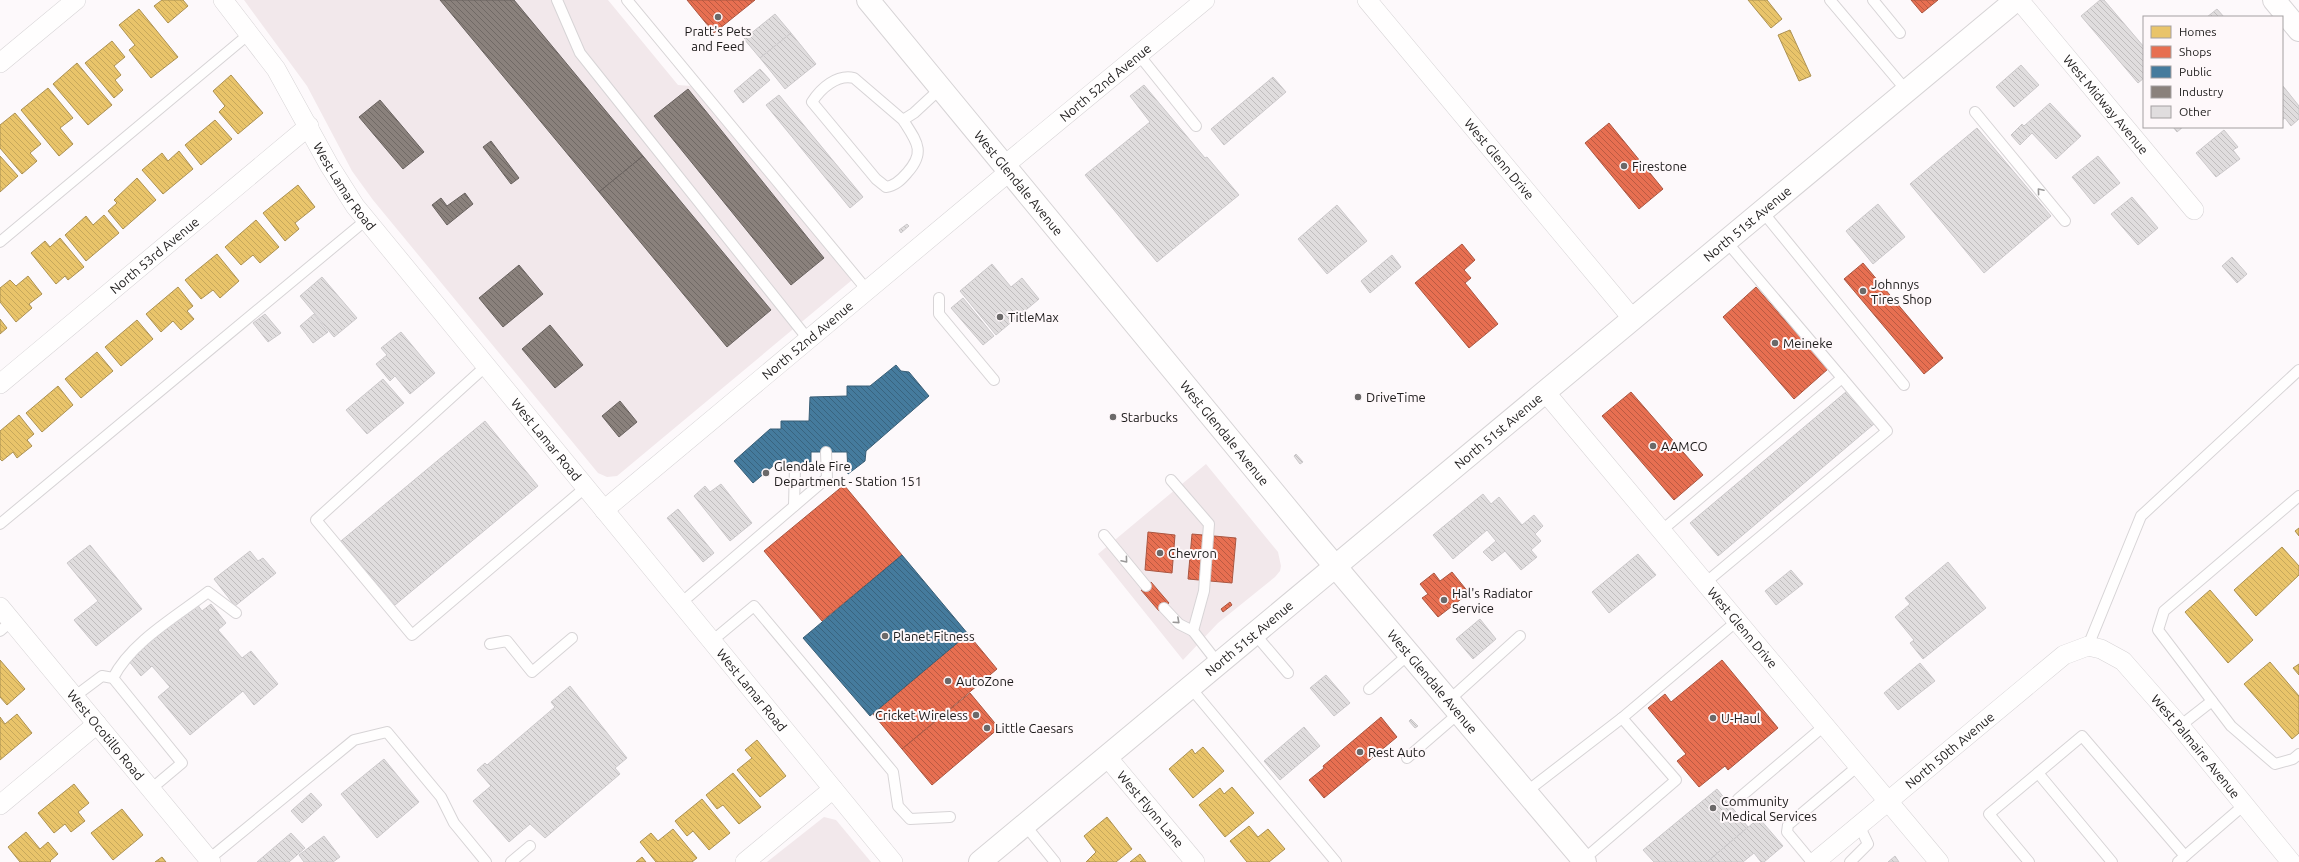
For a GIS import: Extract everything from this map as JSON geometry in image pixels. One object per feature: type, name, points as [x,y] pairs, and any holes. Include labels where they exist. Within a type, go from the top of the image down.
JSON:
[{"type":"main road","name":"West Glendale Avenue","points":[[868,0],[1335,566],[1584,861]]},
{"type":"main road","name":"North 51st Avenue","points":[[980,862],[1254,633],[1546,393],[1632,318],[2016,0]]},
{"type":"main road","points":[[2274,0],[2299,30]]},
{"type":"street","points":[[0,63],[76,0]]},
{"type":"street","name":"West Lamar Road","points":[[223,0],[276,69],[309,126],[329,165],[366,220],[893,862]]},
{"type":"street","name":"North 52nd Avenue","points":[[604,510],[867,290],[1007,168],[1205,0]]},
{"type":"street","name":"West Glenn Drive","points":[[1367,0],[1632,318]]},
{"type":"street","name":"West Midway Avenue","points":[[2019,0],[2194,210]]},
{"type":"street","name":"North 53rd Avenue","points":[[0,384],[309,126]]},
{"type":"street","name":"West Glenn Drive","points":[[1546,393],[1939,862]]},
{"type":"street","name":"West Ocotillo Road","points":[[4,620],[74,697],[210,861]]},
{"type":"street","name":"West Palmaire Avenue","points":[[2088,646],[2101,649],[2124,661],[2180,726],[2291,862]]},
{"type":"street","name":"North 50th Avenue","points":[[1814,862],[2064,655],[2088,646]]},
{"type":"street","points":[[0,805],[97,724]]},
{"type":"street","name":"West Flynn Lane","points":[[1107,757],[1195,862]]},
{"type":"street","points":[[744,862],[833,788]]},
{"type":"lane","points":[[557,0],[580,53],[808,339]]},
{"type":"lane","points":[[627,0],[867,290]]},
{"type":"lane","points":[[1830,0],[1906,90]]},
{"type":"lane","points":[[1873,0],[1900,33]]},
{"type":"lane","points":[[0,242],[249,34]]},
{"type":"lane","points":[[1139,55],[1196,126]]},
{"type":"lane","points":[[846,76],[854,78],[903,120],[916,141],[919,156],[916,163],[905,176],[893,186],[886,187],[876,178],[812,102],[836,79],[846,76]]},
{"type":"lane","points":[[903,120],[914,113],[941,88]]},
{"type":"lane","points":[[1975,112],[2065,221]]},
{"type":"lane","points":[[1762,211],[1904,385]]},
{"type":"lane","points":[[0,524],[366,220]]},
{"type":"lane","points":[[1705,583],[1887,431],[1726,241]]},
{"type":"lane","points":[[939,298],[939,314],[994,380]]},
{"type":"lane","points":[[486,366],[316,520],[412,635],[586,487]]},
{"type":"lane","points":[[2088,646],[2141,516],[2299,370]]},
{"type":"lane","points":[[1661,531],[1842,378]]},
{"type":"lane","points":[[681,603],[827,478],[826,452]]},
{"type":"lane","points":[[794,506],[795,467]]},
{"type":"lane","points":[[1171,480],[1209,524],[1204,591],[1193,631]]},
{"type":"lane","points":[[2299,496],[2164,611],[2158,630],[2231,726],[2275,764],[2293,760],[2299,754]]},
{"type":"lane","points":[[1104,535],[1146,586]]},
{"type":"lane","points":[[113,678],[120,664],[131,651],[208,592],[236,613]]},
{"type":"lane","points":[[712,641],[754,606],[893,772],[898,806],[910,819],[950,817]]},
{"type":"lane","points":[[1164,608],[1179,624],[1193,631],[1218,663]]},
{"type":"lane","points":[[1526,792],[1622,718],[1737,621]]},
{"type":"lane","points":[[1254,633],[1288,673]]},
{"type":"lane","points":[[1407,758],[1520,636]]},
{"type":"lane","points":[[528,682],[532,672],[572,638]]},
{"type":"lane","points":[[490,644],[507,641],[532,672]]},
{"type":"lane","points":[[1369,689],[1409,654]]},
{"type":"lane","points":[[74,697],[102,676],[113,678],[182,763],[151,789]]},
{"type":"lane","points":[[1190,687],[1336,862]]},
{"type":"lane","points":[[2180,726],[2212,701]]},
{"type":"lane","points":[[1584,861],[1676,780],[1622,718]]},
{"type":"lane","points":[[1738,798],[1824,726]]},
{"type":"lane","points":[[210,861],[354,740],[386,732],[441,797],[454,823],[486,862]]},
{"type":"lane","points":[[2029,862],[1989,814],[2082,736],[2181,859],[2244,805]]},
{"type":"lane","points":[[1814,862],[1787,832],[1788,825],[1858,766]]},
{"type":"lane","points":[[2038,773],[2112,862]]},
{"type":"lane","points":[[1024,825],[1055,862]]},
{"type":"lane","points":[[1850,862],[1868,844],[1859,825]]},
{"type":"lane","points":[[512,862],[530,846]]},
{"type":"shaded area","points":[[244,0],[608,0],[678,85],[691,86],[852,280],[617,476],[607,477],[598,473],[373,200],[352,171],[307,86]]},
{"type":"shaded area","points":[[1206,464],[1278,552],[1281,566],[1280,571],[1275,577],[1218,623],[1183,660],[1098,554]]},
{"type":"shaded area","points":[[824,817],[836,820],[871,862],[767,862]]},
{"type":"building: Homes","points":[[162,0],[183,0],[188,6],[168,23],[154,6]]},
{"type":"building: Homes","points":[[1748,0],[1767,0],[1782,19],[1771,28]]},
{"type":"building: Homes","points":[[139,9],[178,57],[151,78],[129,50],[135,45],[119,25]]},
{"type":"building: Homes","points":[[1790,30],[1811,76],[1799,81],[1778,35]]},
{"type":"building: Homes","points":[[112,41],[125,57],[114,66],[121,75],[115,80],[123,90],[114,98],[85,63]]},
{"type":"building: Homes","points":[[77,63],[112,105],[88,125],[53,84]]},
{"type":"building: Homes","points":[[231,75],[263,113],[238,134],[219,112],[225,106],[213,91]]},
{"type":"building: Homes","points":[[48,88],[73,118],[60,128],[73,144],[59,156],[21,110]]},
{"type":"building: Homes","points":[[15,113],[41,144],[30,153],[37,161],[22,174],[0,148],[0,125]]},
{"type":"building: Homes","points":[[215,120],[232,139],[201,165],[185,145]]},
{"type":"building: Homes","points":[[179,151],[193,169],[163,194],[142,170],[162,153],[168,161]]},
{"type":"building: Homes","points":[[0,156],[18,176],[0,192]]},
{"type":"building: Homes","points":[[137,178],[156,200],[123,229],[108,211],[117,203],[114,200]]},
{"type":"building: Homes","points":[[298,185],[315,207],[295,223],[299,229],[285,241],[263,213]]},
{"type":"building: Homes","points":[[104,215],[119,233],[86,261],[65,235],[86,216],[93,225]]},
{"type":"building: Homes","points":[[256,220],[279,247],[260,263],[253,255],[241,265],[225,247]]},
{"type":"building: Homes","points":[[60,238],[84,267],[68,280],[65,276],[56,284],[31,253],[45,241],[50,247]]},
{"type":"building: Homes","points":[[217,254],[239,281],[220,298],[213,290],[201,299],[185,280]]},
{"type":"building: Homes","points":[[28,276],[42,294],[29,304],[32,308],[16,322],[0,302],[0,288],[10,280],[16,286]]},
{"type":"building: Homes","points":[[178,287],[193,306],[187,311],[194,319],[181,330],[173,321],[161,332],[146,314]]},
{"type":"building: Homes","points":[[0,319],[7,328],[0,334]]},
{"type":"building: Homes","points":[[137,320],[153,339],[121,366],[105,347]]},
{"type":"building: Homes","points":[[97,352],[113,371],[81,398],[65,379]]},
{"type":"building: Homes","points":[[58,386],[73,405],[42,432],[26,413]]},
{"type":"building: Homes","points":[[19,415],[34,434],[27,440],[32,446],[17,458],[13,452],[2,461],[0,459],[0,431]]},
{"type":"building: Homes","points":[[2299,528],[2299,536],[2295,531]]},
{"type":"building: Homes","points":[[2282,547],[2299,566],[2299,575],[2256,616],[2234,590]]},
{"type":"building: Homes","points":[[2210,590],[2253,640],[2228,663],[2185,612]]},
{"type":"building: Homes","points":[[0,660],[25,689],[7,705],[0,697]]},
{"type":"building: Homes","points":[[2270,662],[2299,696],[2299,733],[2292,739],[2244,684]]},
{"type":"building: Homes","points":[[2299,664],[2299,675],[2293,668]]},
{"type":"building: Homes","points":[[17,714],[32,733],[0,760],[0,717],[5,724]]},
{"type":"building: Homes","points":[[757,740],[786,776],[760,797],[737,770],[752,758],[745,750]]},
{"type":"building: Homes","points":[[1203,747],[1224,771],[1193,798],[1169,769],[1192,749],[1195,754]]},
{"type":"building: Homes","points":[[733,773],[761,807],[739,824],[723,805],[717,809],[706,795]]},
{"type":"building: Homes","points":[[74,784],[89,803],[78,812],[85,821],[71,832],[65,824],[54,833],[38,813]]},
{"type":"building: Homes","points":[[1232,787],[1254,813],[1225,837],[1199,805],[1220,788],[1224,794]]},
{"type":"building: Homes","points":[[702,799],[730,833],[709,850],[693,831],[687,836],[675,821]]},
{"type":"building: Homes","points":[[122,809],[143,835],[113,860],[91,833]]},
{"type":"building: Homes","points":[[1107,817],[1132,849],[1116,862],[1086,862],[1096,852],[1084,836]]},
{"type":"building: Homes","points":[[1249,826],[1258,837],[1268,829],[1285,849],[1269,862],[1247,862],[1230,841]]},
{"type":"building: Homes","points":[[673,829],[697,858],[692,862],[656,862],[640,842],[651,833],[658,841]]},
{"type":"building: Homes","points":[[26,832],[40,849],[48,842],[58,854],[50,861],[51,862],[20,862],[8,847]]},
{"type":"building: Homes","points":[[1140,854],[1146,862],[1130,862]]},
{"type":"building: Homes","points":[[162,857],[166,862],[155,862]]},
{"type":"building: Homes","points":[[642,857],[646,862],[636,862]]},
{"type":"building: Shops","name":"Pratt's Pets and Feed","points":[[687,0],[755,0],[714,33]]},
{"type":"building: Shops","points":[[1911,0],[1938,0],[1922,13]]},
{"type":"building: Shops","name":"Firestone","points":[[1609,123],[1663,189],[1639,209],[1585,143]]},
{"type":"building: Shops","points":[[1462,244],[1475,260],[1464,270],[1471,278],[1465,283],[1498,324],[1469,348],[1415,283]]},
{"type":"building: Shops","points":[[1863,263],[1943,358],[1924,374],[1844,279]]},
{"type":"building: Shops","name":"Meineke","points":[[1756,287],[1828,369],[1794,399],[1723,317]]},
{"type":"building: Shops","name":"AAMCO","points":[[1631,392],[1703,475],[1674,500],[1602,416]]},
{"type":"building: Shops","points":[[844,485],[902,555],[822,621],[764,551]]},
{"type":"building: Shops","name":"Chevron","points":[[1148,532],[1175,535],[1172,573],[1145,570]]},
{"type":"building: Shops","points":[[1192,534],[1236,538],[1232,583],[1188,579]]},
{"type":"building: Shops","points":[[1452,572],[1469,593],[1438,617],[1422,598],[1428,594],[1420,584],[1434,573],[1440,581]]},
{"type":"building: Shops","points":[[1151,582],[1169,603],[1159,611],[1141,590]]},
{"type":"building: Shops","points":[[1230,602],[1232,605],[1223,612],[1221,609]]},
{"type":"building: Shops","name":"AutoZone","points":[[968,634],[997,669],[902,749],[873,714]]},
{"type":"building: Shops","name":"U-Haul","points":[[1722,660],[1778,728],[1728,770],[1725,766],[1699,787],[1677,761],[1686,754],[1648,708],[1665,694],[1671,702]]},
{"type":"building: Shops","points":[[970,693],[999,728],[932,785],[902,749]]},
{"type":"building: Shops","points":[[1381,717],[1397,737],[1324,798],[1309,780],[1324,768],[1323,766]]},
{"type":"building: Public","name":"Glendale Fire Department - Station 151","points":[[896,365],[901,371],[909,372],[929,396],[866,451],[865,461],[848,474],[847,452],[811,452],[811,467],[780,467],[780,460],[753,483],[734,461],[770,429],[781,429],[781,421],[809,421],[810,397],[847,396],[847,386],[870,386]]},
{"type":"building: Public","name":"Planet Fitness","points":[[902,555],[968,634],[870,716],[803,638]]},
{"type":"building: Industry","points":[[440,0],[514,0],[643,156],[599,192]]},
{"type":"building: Industry","points":[[688,89],[824,258],[791,285],[654,116]]},
{"type":"building: Industry","points":[[380,100],[424,152],[403,169],[359,117]]},
{"type":"building: Industry","points":[[491,141],[519,178],[511,184],[483,147]]},
{"type":"building: Industry","points":[[643,156],[771,310],[727,347],[599,192]]},
{"type":"building: Industry","points":[[465,193],[473,204],[447,225],[432,205],[441,198],[447,206]]},
{"type":"building: Industry","points":[[519,265],[543,294],[503,327],[479,298]]},
{"type":"building: Industry","points":[[550,325],[583,365],[555,388],[522,349]]},
{"type":"building: Industry","points":[[620,401],[637,422],[619,437],[602,416]]},
{"type":"building: Other","points":[[2100,0],[2104,0],[2143,46],[2143,79],[2138,83],[2081,16]]},
{"type":"building: Other","points":[[2217,9],[2223,16],[2208,16]]},
{"type":"building: Other","points":[[775,14],[791,33],[760,58],[744,39]]},
{"type":"building: Other","points":[[791,33],[816,64],[785,89],[760,58]]},
{"type":"building: Other","points":[[2021,65],[2039,85],[2014,107],[1996,87]]},
{"type":"building: Other","points":[[760,69],[770,80],[743,103],[734,91]]},
{"type":"building: Other","points":[[1273,77],[1286,92],[1224,145],[1211,129]]},
{"type":"building: Other","points":[[1144,85],[1205,158],[1207,157],[1239,195],[1157,262],[1085,175],[1150,122],[1130,96]]},
{"type":"building: Other","points":[[2283,86],[2299,106],[2299,119],[2291,126],[2285,118],[2283,119]]},
{"type":"building: Other","points":[[779,95],[863,197],[850,208],[766,105]]},
{"type":"building: Other","points":[[2050,103],[2081,136],[2056,159],[2032,133],[2020,145],[2011,135],[2022,124],[2024,126]]},
{"type":"building: Other","points":[[1977,128],[2051,216],[1984,273],[1910,184]]},
{"type":"building: Other","points":[[2174,128],[2182,128],[2177,132]]},
{"type":"building: Other","points":[[2224,130],[2238,147],[2233,150],[2240,159],[2216,177],[2196,153]]},
{"type":"building: Other","points":[[2098,156],[2120,183],[2094,204],[2072,177]]},
{"type":"building: Other","points":[[2132,197],[2158,228],[2138,245],[2111,214]]},
{"type":"building: Other","points":[[1878,204],[1905,237],[1873,264],[1846,231]]},
{"type":"building: Other","points":[[1337,205],[1367,241],[1327,274],[1298,239]]},
{"type":"building: Other","points":[[907,224],[909,226],[901,233],[899,230]]},
{"type":"building: Other","points":[[1392,255],[1401,267],[1370,293],[1361,281]]},
{"type":"building: Other","points":[[2232,257],[2247,274],[2237,283],[2222,266]]},
{"type":"building: Other","name":"TitleMax","points":[[992,264],[1011,287],[1022,278],[1039,299],[996,335],[960,291]]},
{"type":"building: Other","points":[[322,277],[357,318],[334,337],[300,296]]},
{"type":"building: Other","points":[[963,298],[994,336],[983,345],[951,308]]},
{"type":"building: Other","points":[[265,314],[281,333],[268,342],[253,323]]},
{"type":"building: Other","points":[[314,314],[328,332],[313,343],[300,326]]},
{"type":"building: Other","points":[[401,332],[435,373],[410,394],[395,376],[390,381],[376,364],[387,355],[381,348]]},
{"type":"building: Other","points":[[383,379],[404,403],[367,434],[346,410]]},
{"type":"building: Other","points":[[1847,391],[1874,424],[1718,556],[1690,523]]},
{"type":"building: Other","points":[[485,421],[538,486],[395,605],[341,541]]},
{"type":"building: Other","points":[[1296,454],[1303,462],[1300,464],[1294,456]]},
{"type":"building: Other","points":[[721,484],[752,523],[730,541],[694,496],[705,486],[710,492]]},
{"type":"building: Other","points":[[1483,494],[1491,504],[1499,497],[1522,525],[1534,515],[1543,526],[1535,534],[1541,541],[1531,550],[1537,557],[1521,570],[1505,551],[1492,561],[1483,552],[1496,541],[1487,530],[1453,559],[1433,535]]},
{"type":"building: Other","points":[[678,509],[714,553],[703,562],[667,518]]},
{"type":"building: Other","points":[[90,545],[142,609],[96,646],[74,620],[98,601],[67,563]]},
{"type":"building: Other","points":[[250,551],[258,561],[263,558],[276,573],[235,606],[214,579]]},
{"type":"building: Other","points":[[1638,554],[1656,575],[1609,613],[1592,592]]},
{"type":"building: Other","points":[[1948,562],[1986,608],[1923,659],[1910,643],[1914,640],[1895,617],[1910,604],[1905,598]]},
{"type":"building: Other","points":[[1791,570],[1803,584],[1776,605],[1765,591]]},
{"type":"building: Other","points":[[197,604],[202,611],[211,604],[226,623],[218,630],[242,658],[251,651],[278,684],[254,705],[243,691],[190,735],[158,697],[170,687],[152,666],[141,676],[128,660]]},
{"type":"building: Other","points":[[1480,619],[1496,639],[1473,659],[1456,639]]},
{"type":"building: Other","points":[[1920,663],[1935,681],[1898,710],[1884,693]]},
{"type":"building: Other","points":[[1326,675],[1350,703],[1334,716],[1310,688]]},
{"type":"building: Other","points":[[570,686],[627,758],[615,768],[620,774],[545,838],[530,824],[509,842],[473,801],[491,786],[477,770],[485,763],[487,765],[555,707],[551,702]]},
{"type":"building: Other","points":[[1411,719],[1418,726],[1415,728],[1409,721]]},
{"type":"building: Other","points":[[1304,727],[1320,746],[1280,780],[1264,761]]},
{"type":"building: Other","points":[[384,759],[419,802],[377,838],[341,794]]},
{"type":"building: Other","name":"Community Medical Services","points":[[1717,789],[1748,827],[1707,862],[1654,862],[1643,850]]},
{"type":"building: Other","points":[[311,793],[322,805],[302,823],[291,811]]},
{"type":"building: Other","points":[[1759,818],[1783,846],[1764,862],[1761,862],[1754,853],[1743,862],[1707,862]]},
{"type":"building: Other","points":[[291,833],[305,848],[289,862],[257,862]]},
{"type":"building: Other","points":[[324,836],[340,857],[333,862],[304,862],[299,855]]},
{"type":"building: Other","points":[[1895,856],[1899,862],[1888,862]]},
{"type":"place","name":"Pratt's Pets and Feed","points":[[718,17]]},
{"type":"place","name":"Firestone","points":[[1624,166]]},
{"type":"place","name":"Johnnys Tires Shop","points":[[1863,291]]},
{"type":"place","name":"TitleMax","points":[[1000,317]]},
{"type":"place","name":"Meineke","points":[[1775,343]]},
{"type":"place","name":"DriveTime","points":[[1358,397]]},
{"type":"place","name":"Starbucks","points":[[1113,417]]},
{"type":"place","name":"AAMCO","points":[[1653,446]]},
{"type":"place","name":"Glendale Fire Department - Station 151","points":[[766,473]]},
{"type":"place","name":"Chevron","points":[[1160,553]]},
{"type":"place","name":"Hal's Radiator Service","points":[[1444,600]]},
{"type":"place","name":"Planet Fitness","points":[[885,636]]},
{"type":"place","name":"AutoZone","points":[[948,681]]},
{"type":"place","name":"Cricket Wireless","points":[[976,715]]},
{"type":"place","name":"U-Haul","points":[[1713,718]]},
{"type":"place","name":"Little Caesars","points":[[987,728]]},
{"type":"place","name":"Rest Auto","points":[[1360,752]]},
{"type":"place","name":"Community Medical Services","points":[[1713,808]]}]
